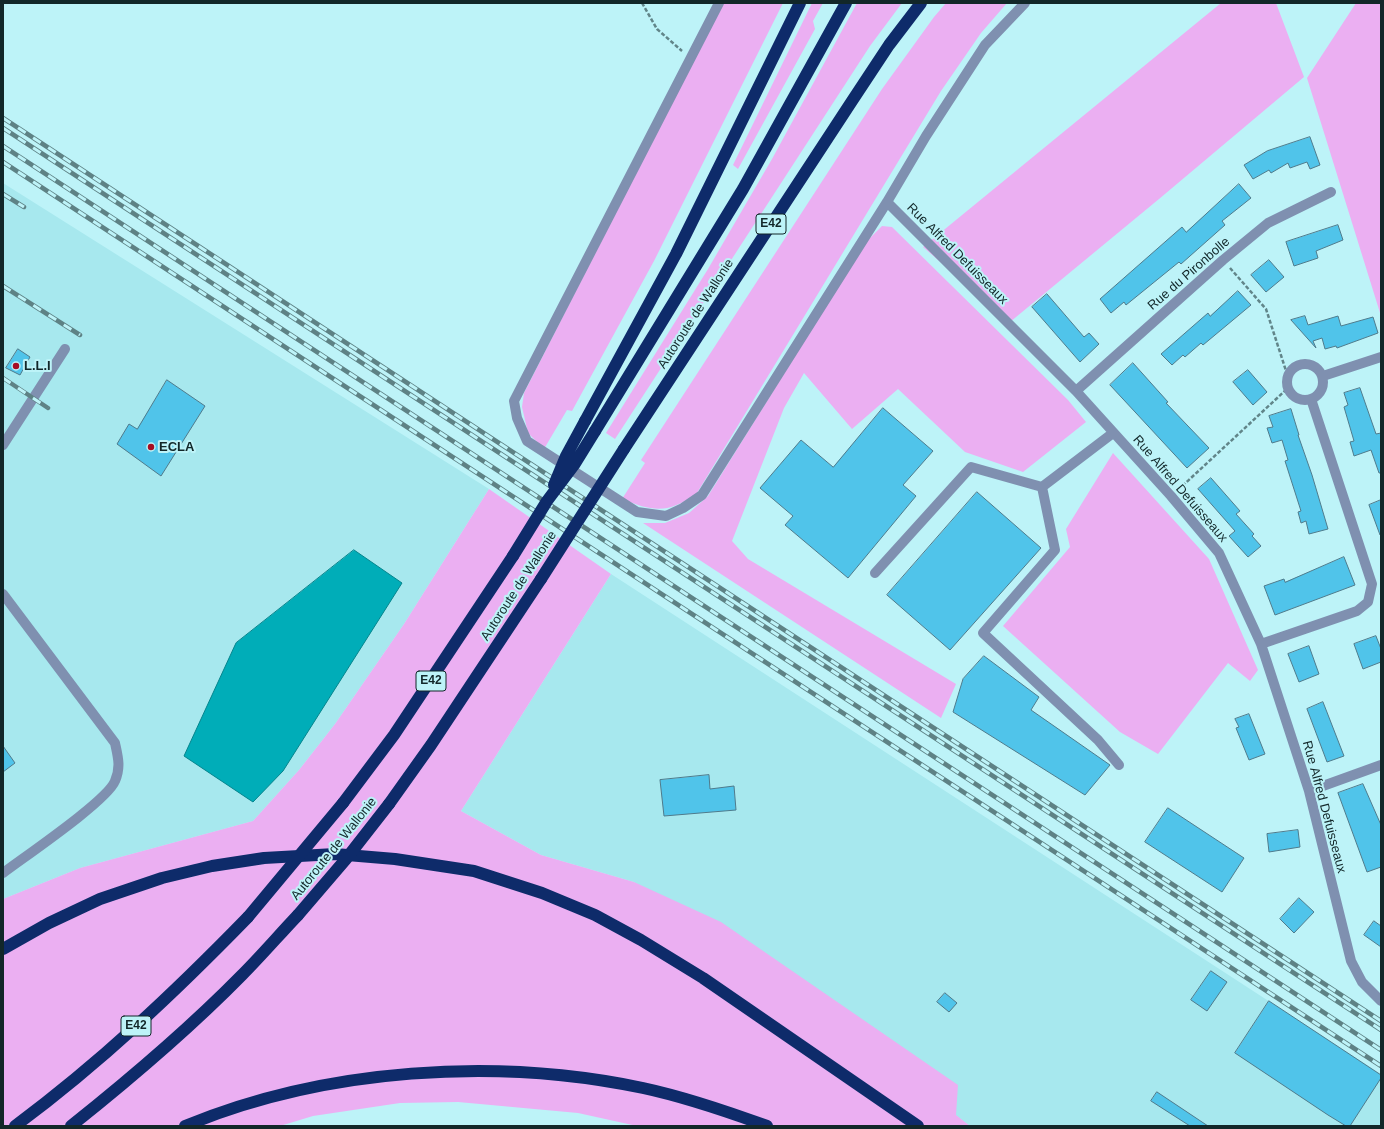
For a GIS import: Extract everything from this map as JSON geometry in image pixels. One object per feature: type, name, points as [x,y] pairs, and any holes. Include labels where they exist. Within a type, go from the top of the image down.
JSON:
[{"type":"highway","points":[[547,501],[566,456],[676,254],[800,3]]},
{"type":"highway","name":"Autoroute de Wallonie","points":[[15,1126],[100,1058],[160,1005],[248,917],[343,803],[394,735],[513,556],[547,501],[574,465],[596,431],[743,189],[846,3]]},
{"type":"highway","name":"Autoroute de Wallonie","points":[[71,1126],[124,1084],[242,976],[298,915],[346,859],[389,804],[431,745],[541,579],[624,449],[889,45],[922,3]]},
{"type":"highway","points":[[3,949],[49,923],[100,899],[162,878],[212,866],[264,858],[335,854],[395,859],[474,871],[549,896],[595,915],[641,940],[703,978],[918,1126]]},
{"type":"highway","points":[[185,1126],[261,1100],[323,1086],[385,1076],[449,1071],[514,1071],[582,1077],[643,1088],[707,1105],[767,1126]]},
{"type":"street","points":[[719,3],[690,62],[514,401],[517,418],[527,441],[637,512],[666,516],[683,508],[702,495],[887,202],[926,136],[985,46],[1026,3]]},
{"type":"street","name":"Rue du Pironbolle","points":[[1076,391],[1223,260],[1268,223],[1331,192]]},
{"type":"street","name":"Rue Alfred Defuisseaux","points":[[887,202],[1076,391],[1171,496],[1219,553],[1261,644],[1309,792],[1351,961],[1362,982],[1381,1001]]},
{"type":"street","points":[[3,445],[65,349]]},
{"type":"street","points":[[1323,376],[1381,358]]},
{"type":"street","points":[[1305,364],[1316,367],[1323,376],[1324,382],[1320,393],[1311,399],[1300,400],[1291,393],[1288,388],[1288,377],[1294,367],[1305,364]]},
{"type":"street","points":[[1261,644],[1357,611],[1368,602],[1371,590],[1372,584],[1311,399]]},
{"type":"street","points":[[1042,487],[1113,433]]},
{"type":"street","points":[[875,573],[971,467],[1042,487]]},
{"type":"street","points":[[1042,487],[1055,550],[983,632],[1098,740],[1119,765]]},
{"type":"street","points":[[3,594],[115,742],[120,765],[115,783],[101,799],[3,873]]},
{"type":"street","points":[[1309,792],[1381,765]]},
{"type":"path","points":[[642,3],[657,29],[679,48],[690,62]]},
{"type":"path","points":[[1223,260],[1266,309],[1288,377]]},
{"type":"path","points":[[1171,496],[1288,388]]},
{"type":"shaded area","points":[[722,3],[783,3],[654,261],[572,411],[567,410],[544,449],[528,433],[522,407],[524,393]]},
{"type":"shaded area","points":[[812,3],[823,3],[813,21],[815,29],[738,169],[733,165]]},
{"type":"shaded area","points":[[857,3],[902,3],[870,46],[615,439],[606,433],[708,269],[772,159]]},
{"type":"shaded area","points":[[946,3],[1007,3],[981,33],[941,91],[697,493],[678,505],[661,509],[643,506],[622,499],[645,463],[641,460],[882,89],[934,17]]},
{"type":"shaded area","points":[[1221,3],[1276,3],[1304,77],[1010,322],[923,247]]},
{"type":"shaded area","points":[[1356,3],[1381,3],[1381,316],[1307,78]]},
{"type":"shaded area","points":[[3,183],[489,489],[404,624],[335,724],[299,770],[253,821],[80,868],[3,899]]},
{"type":"shaded area","points":[[882,226],[892,227],[1068,400],[1086,422],[1023,472],[965,452],[898,389],[852,429],[804,373],[784,408],[732,541],[748,559],[956,684],[941,718],[643,523],[665,523],[689,513],[708,496],[865,243]]},
{"type":"shaded area","points":[[1113,453],[1209,559],[1258,670],[1250,681],[1228,663],[1158,754],[1120,732],[1003,626],[1070,547],[1066,529]]},
{"type":"shaded area","points":[[489,489],[611,574],[461,811],[541,855],[634,882],[721,922],[958,1085],[956,1115],[970,1126],[637,1126],[578,1113],[458,1102],[400,1103],[313,1116],[280,1126],[3,1126],[3,899],[80,868],[253,821],[299,770],[335,724],[404,624]]},
{"type":"shaded area","points":[[611,574],[1381,1074],[1381,1126],[970,1126],[634,882],[541,855],[461,811]]},
{"type":"water","points":[[354,550],[402,583],[283,771],[253,802],[184,756],[236,643]]},
{"type":"building","points":[[1310,137],[1320,165],[1310,169],[1307,162],[1290,168],[1288,163],[1271,173],[1269,170],[1253,179],[1244,165],[1267,151]]},
{"type":"building","points":[[1239,184],[1251,198],[1222,221],[1225,225],[1181,264],[1179,262],[1126,305],[1124,302],[1111,313],[1100,299],[1182,227],[1186,232]]},
{"type":"building","points":[[1338,225],[1343,240],[1316,251],[1318,258],[1294,266],[1286,242]]},
{"type":"building","points":[[1269,260],[1284,277],[1266,292],[1251,275]]},
{"type":"building","points":[[1238,291],[1251,305],[1203,345],[1201,343],[1185,357],[1183,355],[1172,365],[1161,354],[1208,313],[1210,316]]},
{"type":"building","points":[[1047,294],[1084,337],[1089,333],[1099,344],[1080,362],[1032,307]]},
{"type":"building","points":[[1305,316],[1308,325],[1338,316],[1341,326],[1373,317],[1378,333],[1337,348],[1336,346],[1325,349],[1322,338],[1313,341],[1316,348],[1291,320]]},
{"type":"building","points":[[18,349],[30,357],[20,375],[6,368]]},
{"type":"building","points":[[1133,363],[1168,402],[1166,403],[1209,448],[1187,468],[1110,385]]},
{"type":"building","points":[[1248,370],[1267,392],[1253,405],[1233,382]]},
{"type":"building","points":[[167,380],[205,406],[161,476],[117,444],[129,424],[137,429]]},
{"type":"building","points":[[1360,388],[1376,434],[1381,433],[1381,473],[1379,473],[1371,450],[1354,456],[1350,442],[1354,441],[1344,407],[1348,405],[1344,393]]},
{"type":"building","points":[[883,408],[933,451],[903,485],[916,496],[848,578],[785,525],[793,516],[760,488],[801,440],[833,467]]},
{"type":"building","points":[[1291,409],[1328,529],[1309,534],[1306,521],[1301,523],[1298,512],[1301,511],[1285,461],[1288,460],[1282,440],[1272,443],[1267,428],[1273,427],[1269,416]]},
{"type":"building","points":[[1211,478],[1240,511],[1236,514],[1254,534],[1252,536],[1261,546],[1248,557],[1229,536],[1235,531],[1198,489]]},
{"type":"building","points":[[977,492],[1041,548],[950,650],[887,595]]},
{"type":"building","points":[[1381,500],[1381,535],[1380,535],[1369,505]]},
{"type":"building","points":[[1344,557],[1355,585],[1275,615],[1264,586],[1284,579],[1285,582]]},
{"type":"building","points":[[1376,636],[1381,649],[1381,662],[1363,669],[1354,644]]},
{"type":"building","points":[[1309,646],[1319,674],[1299,682],[1288,654]]},
{"type":"building","points":[[984,656],[1039,697],[1031,710],[1110,765],[1085,795],[953,712],[963,679]]},
{"type":"building","points":[[1323,702],[1344,756],[1327,762],[1307,709]]},
{"type":"building","points":[[1249,714],[1265,754],[1249,760],[1236,728],[1239,727],[1235,719]]},
{"type":"building","points":[[3,746],[15,763],[3,772]]},
{"type":"building","points":[[709,775],[710,789],[734,786],[736,810],[664,816],[660,780]]},
{"type":"building","points":[[1363,784],[1381,825],[1381,867],[1367,872],[1338,793]]},
{"type":"building","points":[[1168,808],[1244,858],[1222,892],[1145,842]]},
{"type":"building","points":[[1298,830],[1300,847],[1269,852],[1267,834]]},
{"type":"building","points":[[1299,898],[1314,912],[1294,933],[1280,919]]},
{"type":"building","points":[[1374,921],[1381,926],[1381,947],[1364,935]]},
{"type":"building","points":[[1211,971],[1227,982],[1207,1011],[1191,1000]]},
{"type":"building","points":[[945,993],[957,1003],[949,1012],[937,1002]]},
{"type":"building","points":[[1269,1001],[1381,1075],[1381,1078],[1350,1126],[1346,1126],[1328,1115],[1235,1053]]},
{"type":"building","points":[[1157,1092],[1208,1126],[1190,1126],[1151,1101]]},
{"type":"railway","points":[[3,118],[1381,1021]]},
{"type":"railway","points":[[3,128],[1381,1030]]},
{"type":"railway","points":[[3,146],[1381,1050]]},
{"type":"railway","points":[[3,162],[1381,1066]]},
{"type":"railway","points":[[3,194],[24,207]]},
{"type":"railway","points":[[3,286],[80,335]]},
{"type":"railway","points":[[3,378],[48,408]]},
{"type":"place","name":"L.L.I","points":[[16,366]]},
{"type":"place","name":"ECLA","points":[[151,447]]}]
